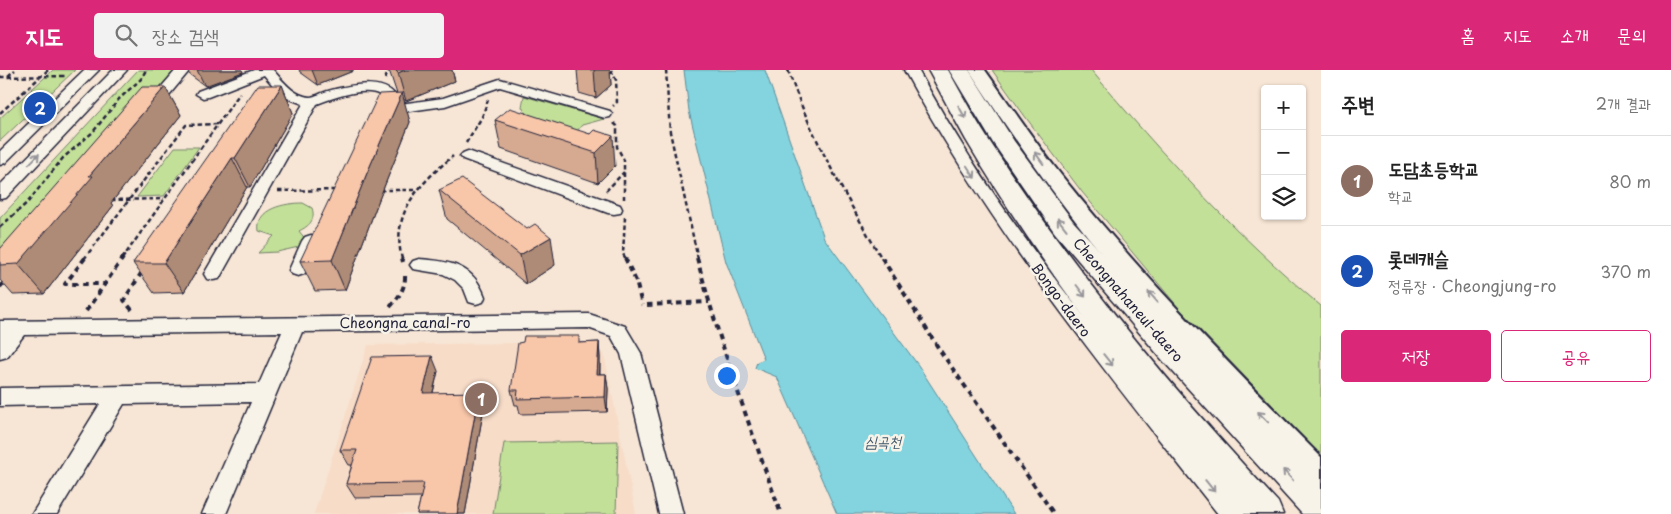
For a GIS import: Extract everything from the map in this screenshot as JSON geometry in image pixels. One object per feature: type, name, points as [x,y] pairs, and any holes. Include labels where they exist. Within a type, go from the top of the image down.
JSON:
[{"type":"highway","name":"Cheongnahaneul-daero","points":[[938,70],[982,147],[1048,248],[1128,354],[1217,462],[1265,514]]},
{"type":"highway","name":"Cheongnahaneul-daero","points":[[959,70],[1004,144],[1064,227],[1176,355],[1321,510]]},
{"type":"highway","points":[[1172,407],[1256,514]]},
{"type":"main road","points":[[977,70],[996,100],[1078,211],[1197,347],[1321,477]]},
{"type":"street","points":[[0,160],[92,70]]},
{"type":"street","points":[[0,194],[120,70]]},
{"type":"street","points":[[140,121],[183,70]]},
{"type":"street","name":"Bongo-daero","points":[[911,70],[944,130],[1025,252],[1101,352],[1233,514]]},
{"type":"street","points":[[203,94],[262,72],[287,93],[311,102],[340,90],[373,89],[390,96],[394,101],[387,109],[445,102],[487,87]]},
{"type":"street","points":[[213,274],[310,108],[311,102]]},
{"type":"street","points":[[464,151],[595,202],[621,208]]},
{"type":"street","points":[[298,270],[318,226]]},
{"type":"street","points":[[409,267],[436,266],[452,270],[471,284],[476,297]]},
{"type":"street","name":"Cheongna canal-ro","points":[[9,328],[589,321],[618,331],[631,354],[670,514]]},
{"type":"street","points":[[214,514],[295,324]]},
{"type":"street","points":[[0,351],[9,328]]},
{"type":"street","points":[[0,397],[266,393]]},
{"type":"street","points":[[44,514],[117,396]]},
{"type":"lane","points":[[487,87],[500,82],[606,114]]},
{"type":"path","points":[[7,76],[15,70]]},
{"type":"path","points":[[0,113],[48,70]]},
{"type":"path","points":[[0,227],[28,202],[63,158],[96,128],[119,99],[141,79],[146,70]]},
{"type":"path","points":[[611,70],[616,80],[617,102],[606,114],[616,126],[617,147],[624,160],[621,208],[624,254],[636,281],[642,305]]},
{"type":"path","points":[[666,70],[670,132],[691,234],[709,302],[748,422],[781,514]]},
{"type":"path","points":[[788,70],[820,144],[872,243],[935,343],[1054,514]]},
{"type":"path","points":[[86,311],[218,124],[262,72]]},
{"type":"path","points":[[0,77],[72,76]]},
{"type":"path","points":[[390,307],[401,296],[409,267],[401,257],[398,233],[405,211],[426,179],[464,151],[485,112],[488,100],[487,87]]},
{"type":"path","points":[[105,284],[65,284],[186,125],[218,124]]},
{"type":"path","points":[[595,202],[624,172]]},
{"type":"path","points":[[261,191],[344,190]]},
{"type":"path","points":[[372,190],[417,190]]},
{"type":"path","points":[[111,200],[165,199]]},
{"type":"path","points":[[132,310],[124,300],[145,267]]},
{"type":"path","points":[[0,287],[8,278]]},
{"type":"path","points":[[647,305],[709,302]]},
{"type":"shaded area","points":[[585,342],[604,354],[636,514],[314,514],[368,345]]},
{"type":"green space","points":[[53,70],[75,70],[0,141],[0,118]]},
{"type":"green space","points":[[138,70],[175,70],[0,272],[0,218]]},
{"type":"green space","points":[[992,70],[1091,70],[1145,133],[1230,223],[1321,306],[1321,456],[1178,307],[1082,192]]},
{"type":"green space","points":[[524,96],[604,119],[582,125],[577,131],[527,115],[522,107]]},
{"type":"green space","points":[[175,147],[199,147],[164,196],[137,197]]},
{"type":"green space","points":[[303,203],[312,208],[313,216],[309,225],[299,231],[306,240],[303,246],[277,252],[258,253],[274,236],[259,231],[259,223],[262,217],[273,208]]},
{"type":"green space","points":[[618,441],[616,514],[493,514],[504,443]]},
{"type":"water","name":"심곡천","points":[[684,70],[765,70],[824,238],[918,365],[1014,514],[837,514],[777,377],[755,368],[757,362],[764,359],[726,262],[689,111]]},
{"type":"building","points":[[258,85],[282,85],[164,263],[133,263]]},
{"type":"building","points":[[142,87],[165,87],[89,176],[93,176],[18,264],[0,265],[0,249]]},
{"type":"building","points":[[402,93],[332,260],[300,261],[379,94]]},
{"type":"building","points":[[510,108],[590,134],[594,130],[613,136],[596,153],[495,120]]},
{"type":"building","points":[[462,179],[527,229],[535,224],[551,237],[520,255],[439,190]]},
{"type":"building","points":[[524,336],[579,336],[579,343],[599,342],[597,374],[606,374],[605,397],[517,399],[518,390],[511,390],[518,343],[523,342]]},
{"type":"building","points":[[432,356],[423,393],[479,392],[457,514],[417,514],[424,483],[346,484],[357,450],[340,450],[372,357]]},
{"type":"place","name":"롯데캐슬","points":[[40,108]]},
{"type":"place","name":"도담초등학교","points":[[481,399]]}]
